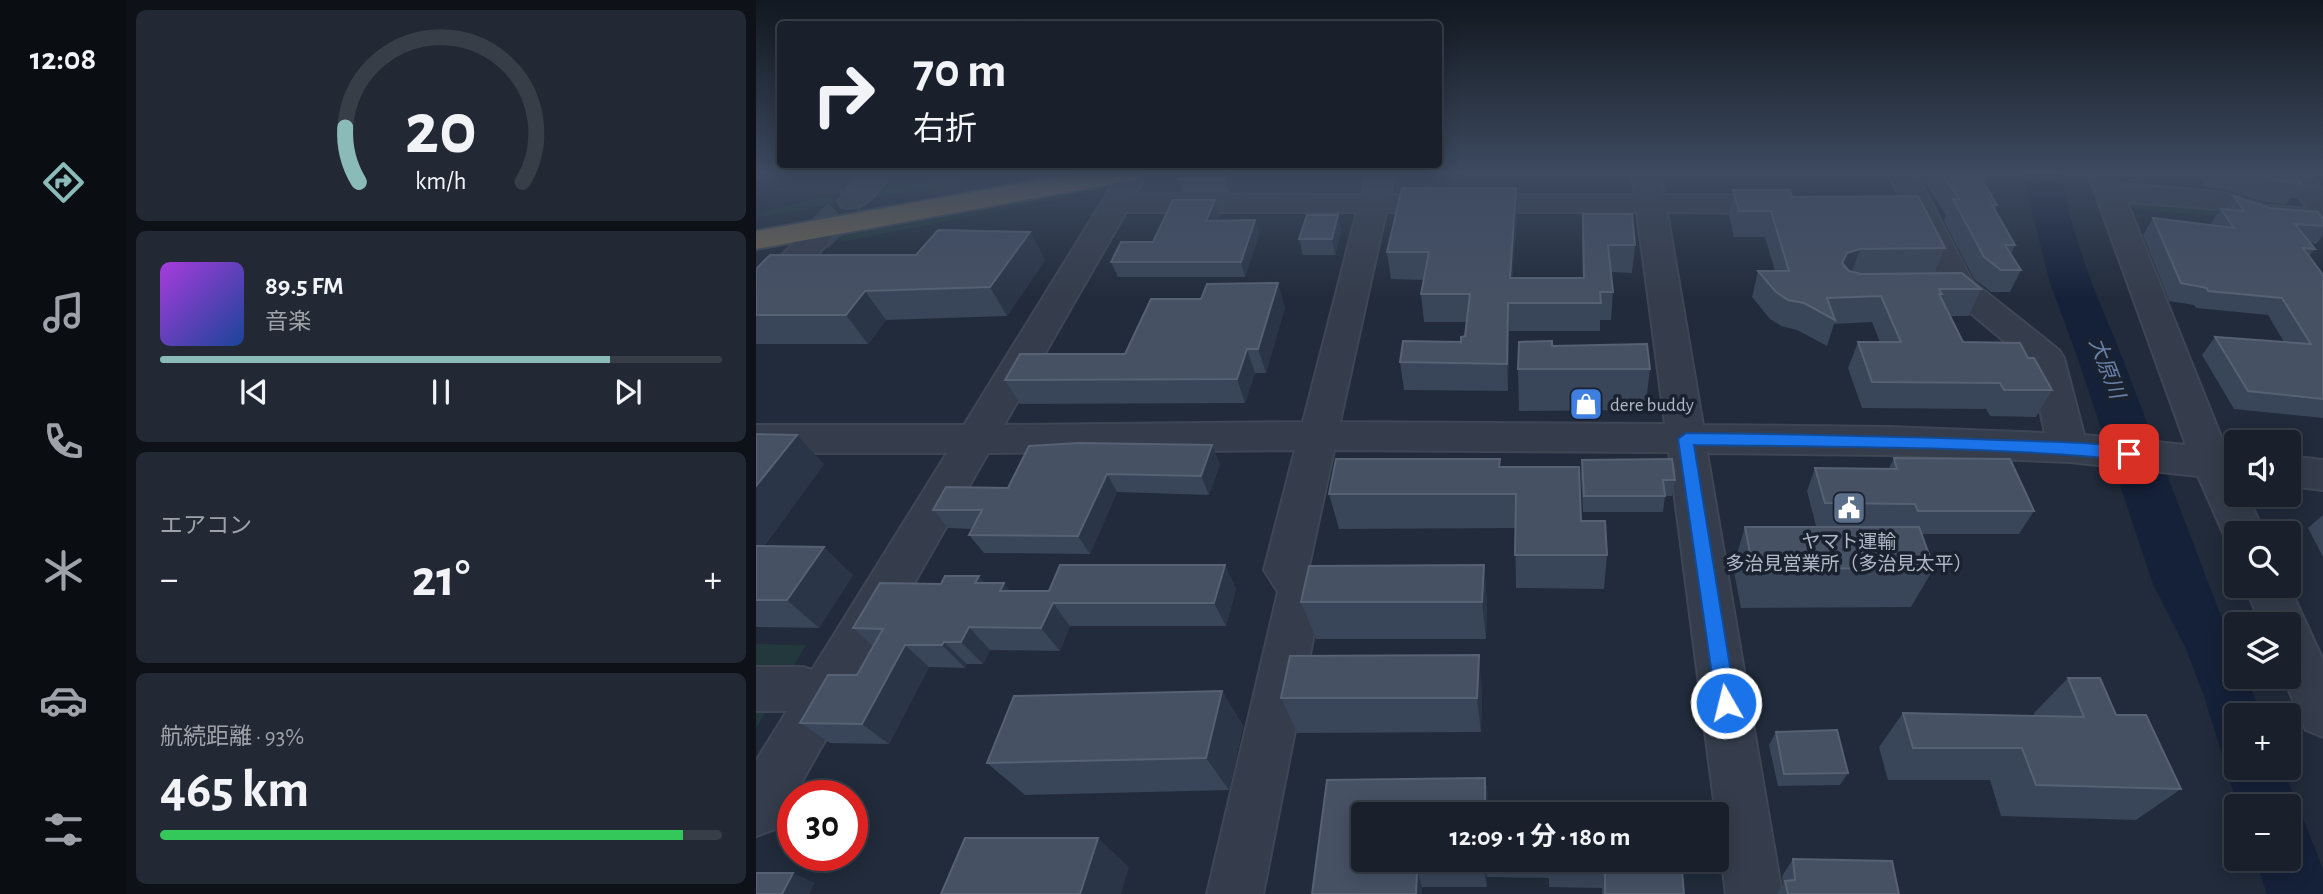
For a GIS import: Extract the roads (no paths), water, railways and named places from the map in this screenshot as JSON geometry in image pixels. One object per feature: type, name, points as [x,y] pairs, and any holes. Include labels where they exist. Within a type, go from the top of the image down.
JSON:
[{"type":"highway","points":[[756,225],[814,215]]},
{"type":"highway","points":[[756,240],[926,215]]},
{"type":"street","points":[[756,810],[1107,215]]},
{"type":"street","points":[[1235,894],[1301,588],[1286,570],[1371,215]]},
{"type":"street","points":[[1653,215],[1754,894]]},
{"type":"street","points":[[1910,215],[1946,287],[2047,358],[2061,424],[2076,449]]},
{"type":"street","points":[[2118,215],[2239,521]]},
{"type":"street","points":[[2210,215],[2238,221],[2254,215]]},
{"type":"street","points":[[2277,215],[2323,219]]},
{"type":"street","points":[[756,300],[817,237]]},
{"type":"street","points":[[756,439],[1124,439],[1318,435],[1889,441],[2076,449],[2216,463]]},
{"type":"street","points":[[2301,472],[2323,475]]},
{"type":"street","points":[[2301,664],[2323,714]]},
{"type":"street","points":[[756,689],[803,689]]},
{"type":"water","name":"大原川","points":[[2033,215],[2070,215],[2090,278],[2224,624],[2224,689],[2251,689],[2257,703],[2224,703],[2224,761],[2186,649],[2153,584],[2050,283]]},
{"type":"water","points":[[2230,780],[2288,780],[2293,794],[2234,794]]},
{"type":"water","points":[[2301,813],[2323,869],[2323,894],[2267,894],[2259,871],[2301,871]]},
{"type":"tunnel","points":[[817,237],[839,215]]},
{"type":"place","name":"dere buddy","points":[[1586,404]]},
{"type":"place","name":"ヤマト運輸 多治見営業所（多治見太平）","points":[[1849,508]]}]
